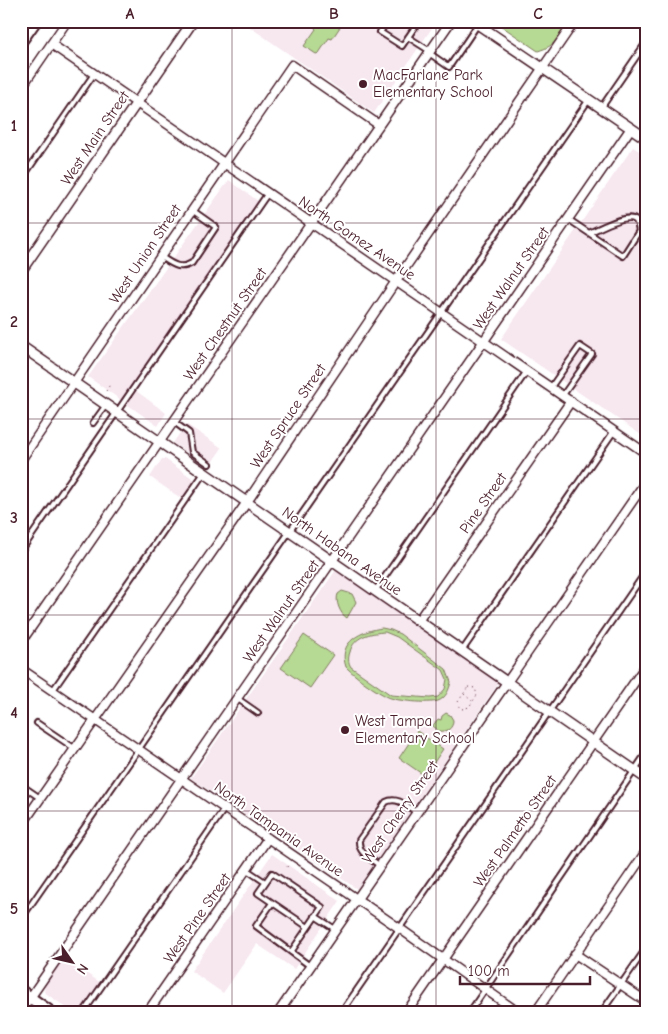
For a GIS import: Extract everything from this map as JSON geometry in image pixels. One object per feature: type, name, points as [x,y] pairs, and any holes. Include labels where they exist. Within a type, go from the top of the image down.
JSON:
[{"type":"highway","points":[[21,38],[33,21]]},
{"type":"main road","points":[[21,992],[52,1013]]},
{"type":"street","points":[[21,88],[67,21]]},
{"type":"street","name":"West Main Street","points":[[21,271],[193,21]]},
{"type":"street","name":"West Chestnut Street","points":[[21,642],[451,21]]},
{"type":"street","name":"West Spruce Street","points":[[21,826],[246,502],[575,21]]},
{"type":"street","points":[[475,23],[647,139]]},
{"type":"street","name":"North Gomez Avenue","points":[[51,44],[647,454]]},
{"type":"street","name":"West Union Street","points":[[21,460],[292,65],[379,125]]},
{"type":"street","name":"West Walnut Street","points":[[21,1010],[631,128]]},
{"type":"street","name":"North Habana Avenue","points":[[21,346],[647,778]]},
{"type":"street","name":"Pine Street","points":[[418,621],[570,401]]},
{"type":"street","name":"West Cherry Street","points":[[278,1013],[647,480]]},
{"type":"street","name":"West Palmetto Street","points":[[406,1013],[647,664]]},
{"type":"street","name":"North Tampania Avenue","points":[[21,669],[399,928],[519,1013]]},
{"type":"street","name":"West Pine Street","points":[[147,1013],[268,838]]},
{"type":"street","points":[[535,1013],[647,850]]},
{"type":"street","points":[[575,954],[647,1002]]},
{"type":"lane","points":[[388,21],[380,32],[402,46],[419,21]]},
{"type":"lane","points":[[408,37],[449,67],[475,23]]},
{"type":"lane","points":[[601,108],[647,41]]},
{"type":"lane","points":[[21,180],[94,74]]},
{"type":"lane","points":[[21,919],[588,100]]},
{"type":"lane","points":[[21,551],[268,193]]},
{"type":"lane","points":[[160,256],[177,267],[186,267],[192,263],[216,227],[192,210]]},
{"type":"lane","points":[[568,219],[622,256],[639,231],[636,221],[633,218],[628,218],[608,224],[589,233]]},
{"type":"lane","points":[[551,387],[580,346],[592,354],[563,395]]},
{"type":"lane","points":[[374,591],[527,371]]},
{"type":"lane","points":[[93,423],[106,405]]},
{"type":"lane","points":[[174,422],[189,433],[192,452],[209,464]]},
{"type":"lane","points":[[462,651],[614,431]]},
{"type":"lane","points":[[195,467],[201,459]]},
{"type":"lane","points":[[53,690],[204,473]]},
{"type":"lane","points":[[341,1013],[647,570]]},
{"type":"lane","points":[[237,698],[258,713]]},
{"type":"lane","points":[[37,723],[74,748]]},
{"type":"lane","points":[[469,1013],[647,752]]},
{"type":"lane","points":[[21,785],[40,798]]},
{"type":"lane","points":[[380,865],[362,852],[359,847],[359,840],[386,802],[390,800],[398,800],[416,812]]},
{"type":"lane","points":[[83,1013],[225,808]]},
{"type":"lane","points":[[246,870],[265,882]]},
{"type":"lane","points":[[291,952],[322,907],[272,873],[258,893],[308,927]]},
{"type":"lane","points":[[272,903],[256,926],[310,966]]},
{"type":"lane","points":[[315,916],[335,929]]},
{"type":"lane","points":[[601,1013],[647,947]]},
{"type":"path","points":[[106,391],[111,383]]},
{"type":"path","points":[[469,687],[474,687],[478,692],[477,695],[466,709],[459,707],[458,702],[471,683]]},
{"type":"path","points":[[463,694],[473,702]]},
{"type":"shaded area","name":"MacFarlane Park Elementary School","points":[[241,21],[434,21],[434,25],[374,113]]},
{"type":"shaded area","points":[[633,147],[647,156],[647,439],[501,339]]},
{"type":"shaded area","points":[[229,180],[262,204],[135,390],[166,413],[158,426],[88,377]]},
{"type":"shaded area","points":[[186,424],[222,448],[209,467],[173,443]]},
{"type":"shaded area","points":[[162,459],[165,459],[195,480],[182,499],[150,477]]},
{"type":"shaded area","name":"West Tampa Elementary School","points":[[336,570],[499,682],[357,889],[191,778]]},
{"type":"shaded area","points":[[272,854],[340,901],[294,969],[257,944],[223,993],[191,971]]},
{"type":"shaded area","points":[[63,958],[101,983],[81,1013],[74,1013],[44,992],[45,986]]},
{"type":"green space","points":[[318,21],[344,21],[332,39],[329,38],[319,53],[316,54],[304,46],[316,29],[314,27]]},
{"type":"green space","points":[[494,21],[570,21],[553,43],[538,51]]},
{"type":"green space","points":[[342,591],[352,594],[356,602],[347,618],[342,614],[338,604],[337,597]]},
{"type":"green space","points":[[382,628],[400,634],[446,669],[451,682],[443,698],[438,701],[428,702],[405,701],[392,698],[372,688],[346,667],[344,658],[348,644],[359,635]],"holes":[[[385,632],[397,637],[443,670],[447,679],[445,689],[438,697],[391,695],[351,667],[349,654],[355,642],[363,636]]]},
{"type":"green space","points":[[304,635],[333,655],[310,688],[281,668]]},
{"type":"green space","points":[[446,713],[453,720],[452,726],[445,731],[439,731],[433,726]]},
{"type":"green space","points":[[417,731],[443,749],[425,776],[399,758]]},
{"type":"place","name":"MacFarlane Park Elementary School","points":[[363,84]]},
{"type":"place","name":"West Tampa Elementary School","points":[[345,730]]}]
